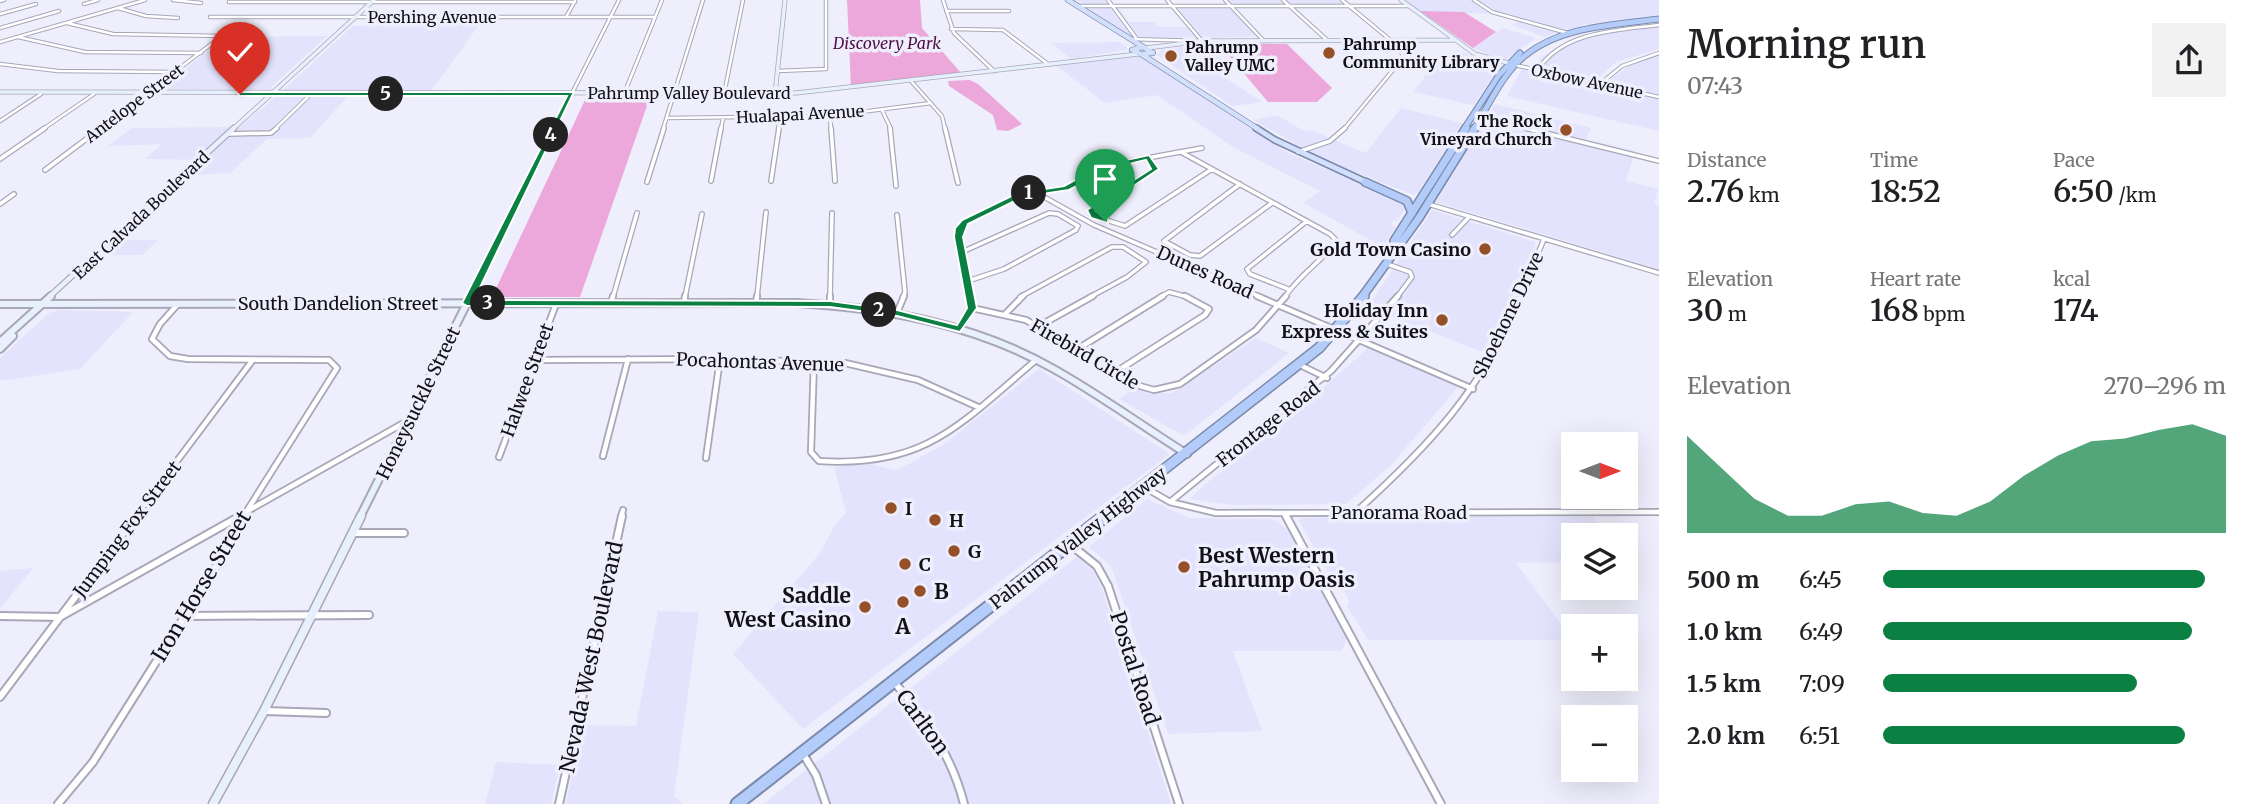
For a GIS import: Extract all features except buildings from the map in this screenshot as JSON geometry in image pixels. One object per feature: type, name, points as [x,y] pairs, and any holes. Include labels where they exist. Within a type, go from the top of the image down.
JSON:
[{"type":"highway","name":"Pahrump Valley Highway","points":[[737,804],[1300,365],[1336,329],[1397,250],[1445,177],[1478,116],[1520,52],[1569,33],[1659,18]]},
{"type":"highway","name":"Pahrump Valley Highway","points":[[1397,250],[1394,241],[1443,163],[1506,77],[1511,64],[1536,48],[1569,33]]},
{"type":"highway","points":[[1443,163],[1441,174],[1445,177]]},
{"type":"highway","points":[[1365,182],[1405,200],[1412,213]]},
{"type":"main road","points":[[1068,0],[1113,31],[1144,47],[1176,74]]},
{"type":"main road","points":[[1113,31],[1139,54],[1176,74],[1297,152],[1365,182],[1428,204]]},
{"type":"main road","points":[[1133,49],[1144,47]]},
{"type":"main road","points":[[1139,54],[1152,53]]},
{"type":"street","points":[[84,4],[98,0]]},
{"type":"street","points":[[0,42],[145,0]]},
{"type":"street","points":[[173,0],[201,3]]},
{"type":"street","name":"Honeysuckle Street","points":[[213,804],[264,711],[354,533],[619,0]]},
{"type":"street","points":[[624,94],[662,0]]},
{"type":"street","points":[[647,182],[703,0]]},
{"type":"street","points":[[724,94],[743,0]]},
{"type":"street","points":[[775,94],[785,0]]},
{"type":"street","points":[[778,72],[824,70],[826,0]]},
{"type":"street","points":[[943,0],[951,29],[995,71]]},
{"type":"street","points":[[1108,0],[1137,40]]},
{"type":"street","points":[[1167,0],[1202,41]]},
{"type":"street","points":[[1226,0],[1264,41]]},
{"type":"street","points":[[1283,0],[1327,40]]},
{"type":"street","points":[[1297,152],[1330,141],[1340,134],[1404,56],[1391,40],[1342,0]]},
{"type":"street","points":[[1401,0],[1477,55],[1511,64]]},
{"type":"street","points":[[1474,0],[1492,12],[1569,33]]},
{"type":"street","name":"East Calvada Boulevard","points":[[0,342],[45,304],[372,1]]},
{"type":"street","points":[[229,2],[575,1],[566,17]]},
{"type":"street","points":[[0,14],[36,4]]},
{"type":"street","points":[[1077,6],[1408,6]]},
{"type":"street","points":[[117,8],[146,16],[178,18]]},
{"type":"street","points":[[946,11],[1009,10]]},
{"type":"street","points":[[0,28],[59,11]]},
{"type":"street","name":"Pershing Avenue","points":[[210,17],[655,17]]},
{"type":"street","name":"Antelope Street","points":[[45,170],[222,36],[113,34],[68,23]]},
{"type":"street","points":[[1538,70],[1546,55],[1580,40],[1659,25]]},
{"type":"street","points":[[951,29],[1003,30],[1048,64]]},
{"type":"street","points":[[18,37],[75,51],[201,53]]},
{"type":"street","points":[[1128,39],[1455,40]]},
{"type":"street","points":[[1144,47],[1202,41]]},
{"type":"street","points":[[1152,53],[1173,46]]},
{"type":"street","name":"Pahrump Valley Boulevard","points":[[1125,54],[1133,49]]},
{"type":"street","points":[[1600,84],[1622,66],[1659,53]]},
{"type":"street","name":"Pahrump Valley Boulevard","points":[[0,92],[775,94],[1139,54]]},
{"type":"street","points":[[0,64],[58,71],[175,72]]},
{"type":"street","name":"Oxbow Avenue","points":[[1511,64],[1659,96]]},
{"type":"street","points":[[911,81],[945,124],[957,183]]},
{"type":"street","points":[[0,121],[41,94]]},
{"type":"street","points":[[0,159],[94,94]]},
{"type":"street","points":[[228,134],[271,133],[311,94]]},
{"type":"street","name":"Hualapai Avenue","points":[[668,118],[830,116],[931,103]]},
{"type":"street","points":[[882,110],[891,131],[896,186]]},
{"type":"street","points":[[830,116],[835,181]]},
{"type":"street","points":[[1478,116],[1659,160]]},
{"type":"street","points":[[771,181],[780,117]]},
{"type":"street","points":[[711,181],[723,118]]},
{"type":"street","points":[[960,328],[972,308],[959,237],[961,225],[1021,195],[1066,188],[1106,167],[1202,148]]},
{"type":"street","name":"Firebird Circle","points":[[972,308],[1006,313],[1039,326],[1114,373],[1146,389],[1174,387],[1256,330],[1280,306],[1288,289],[1337,244],[1334,237],[1181,152]]},
{"type":"street","points":[[1149,157],[1155,169],[1092,210],[1094,216],[1125,226],[1212,169]]},
{"type":"street","points":[[1240,184],[1165,239],[1167,244],[1194,256],[1202,255],[1272,203]]},
{"type":"street","name":"Dunes Road","points":[[1037,192],[1094,225],[1473,389]]},
{"type":"street","points":[[0,204],[14,194]]},
{"type":"street","points":[[1428,204],[1659,273]]},
{"type":"street","points":[[756,303],[766,212]]},
{"type":"street","points":[[611,303],[638,213]]},
{"type":"street","points":[[830,304],[832,213]]},
{"type":"street","points":[[962,253],[1049,213],[1076,224],[1076,230],[1004,269],[968,281]]},
{"type":"street","points":[[684,303],[702,214]]},
{"type":"street","points":[[897,215],[905,292],[897,313]]},
{"type":"street","points":[[1452,235],[1469,217]]},
{"type":"street","points":[[1288,289],[1251,274],[1247,269],[1307,222]]},
{"type":"street","name":"Shoehone Drive","points":[[1356,511],[1402,470],[1473,389],[1502,335],[1544,239]]},
{"type":"street","points":[[1006,313],[1017,299],[1112,247],[1124,247],[1146,264],[1039,326]]},
{"type":"street","name":"Frontage Road","points":[[1170,502],[1327,378],[1362,340],[1412,277],[1410,272],[1387,264]]},
{"type":"street","points":[[1076,350],[1169,292],[1178,292],[1209,311],[1114,373]]},
{"type":"street","points":[[179,303],[160,324],[152,339],[170,356],[188,359],[253,360]]},
{"type":"street","name":"Halwee Street","points":[[499,457],[556,303]]},
{"type":"street","name":"South Dandelion Street","points":[[0,304],[830,304],[897,313],[960,328],[1036,360],[1187,454]]},
{"type":"street","points":[[0,349],[36,312]]},
{"type":"street","points":[[603,456],[628,359]]},
{"type":"street","points":[[706,458],[720,359]]},
{"type":"street","name":"Iron Horse Street","points":[[58,804],[93,762],[230,542],[245,513],[335,374],[335,365],[329,360],[253,360]]},
{"type":"street","name":"Jumping Fox Street","points":[[0,697],[253,360]]},
{"type":"street","name":"Pocahontas Avenue","points":[[535,360],[814,361],[884,370],[918,380],[978,407]]},
{"type":"street","points":[[814,361],[811,452],[814,458],[850,462],[902,457],[930,445],[1036,360]]},
{"type":"street","points":[[1300,365],[1327,378]]},
{"type":"street","points":[[0,616],[60,617],[411,418]]},
{"type":"street","name":"Panorama Road","points":[[1144,487],[1170,502],[1216,513],[1659,512]]},
{"type":"street","name":"Nevada West Boulevard","points":[[559,804],[623,510]]},
{"type":"street","points":[[1285,513],[1441,804]]},
{"type":"street","points":[[354,533],[404,533]]},
{"type":"street","name":"Postal Road","points":[[1071,544],[1097,566],[1108,586],[1179,804]]},
{"type":"street","points":[[184,616],[369,615]]},
{"type":"street","name":"Carlton","points":[[893,682],[942,741],[956,772],[964,804]]},
{"type":"street","points":[[264,711],[326,713]]},
{"type":"street","points":[[802,754],[816,775],[826,804]]},
{"type":"shaded area","points":[[1076,0],[1105,0],[1108,5],[1119,8],[1129,22],[1154,22],[1158,27],[1187,27],[1197,38],[1131,37]]},
{"type":"shaded area","points":[[1227,0],[1339,0],[1344,4],[1232,5]]},
{"type":"shaded area","points":[[1405,0],[1659,0],[1659,15],[1586,24],[1544,37],[1512,25],[1518,21],[1493,14],[1420,11]]},
{"type":"shaded area","points":[[1177,7],[1229,7],[1257,36],[1203,38]]},
{"type":"shaded area","points":[[1659,24],[1659,49],[1616,62],[1595,81],[1534,68],[1541,57],[1568,43],[1596,34]]},
{"type":"shaded area","points":[[479,25],[431,91],[281,92],[353,26]]},
{"type":"shaded area","points":[[1503,28],[1536,38],[1504,61],[1473,48]]},
{"type":"shaded area","points":[[327,36],[269,89],[160,89],[225,37]]},
{"type":"shaded area","points":[[1119,42],[1127,47],[1126,50],[1071,59],[1051,43]]},
{"type":"shaded area","points":[[1199,44],[1222,59],[1213,67],[1217,73],[1263,102],[1232,106],[1157,55],[1162,50]]},
{"type":"shaded area","points":[[1458,50],[1501,65],[1473,105],[1413,92],[1440,57]]},
{"type":"shaded area","points":[[1659,55],[1659,95],[1605,83],[1632,64]]},
{"type":"shaded area","points":[[1136,56],[1150,62],[1288,153],[1403,201],[1407,206],[1397,221],[1393,221],[1391,225],[1395,227],[1383,247],[1303,203],[1320,191],[1233,147],[1157,95],[1105,103],[1054,64]]},
{"type":"shaded area","points":[[1522,69],[1659,99],[1659,131],[1507,96]]},
{"type":"shaded area","points":[[277,96],[348,96],[310,138],[267,139],[230,173],[193,175],[204,160],[145,159],[162,144],[108,146],[132,128],[240,127]]},
{"type":"shaded area","points":[[1495,104],[1591,128],[1586,139],[1635,151],[1626,181],[1658,189],[1654,204],[1659,206],[1659,269],[1436,202]]},
{"type":"shaded area","points":[[1401,108],[1462,123],[1418,193],[1414,195],[1324,160],[1253,120],[1277,115],[1304,131],[1310,130],[1366,153]]},
{"type":"shaded area","points":[[1432,210],[1535,242],[1535,249],[1522,282],[1482,352],[1368,307]]},
{"type":"shaded area","points":[[119,240],[158,240],[142,255],[103,255]]},
{"type":"shaded area","points":[[60,310],[133,312],[80,369],[0,381],[0,358],[49,313]]},
{"type":"shaded area","points":[[1256,338],[1289,353],[1184,436],[1119,399],[1134,388],[1149,394],[1172,393]]},
{"type":"shaded area","points":[[1370,346],[1458,387],[1392,464],[1346,504],[1232,505],[1190,499],[1204,485],[1274,432]]},
{"type":"shaded area","points":[[1039,369],[1170,454],[803,729],[733,654],[820,553],[835,525],[846,512],[834,467],[868,464],[897,470],[943,445]]},
{"type":"shaded area","points":[[1147,499],[1189,518],[1273,519],[1279,523],[1292,533],[1348,637],[1341,651],[1233,651],[1262,731],[1168,734],[1111,566],[1089,547]]},
{"type":"shaded area","points":[[1593,517],[1598,523],[1561,523],[1561,562],[1516,563],[1561,624],[1561,640],[1368,640],[1347,606],[1349,601],[1340,582],[1332,579],[1299,521],[1301,518]]},
{"type":"shaded area","points":[[1077,557],[1093,571],[1102,589],[1171,804],[763,804]]},
{"type":"shaded area","points":[[33,568],[0,609],[0,571]]},
{"type":"shaded area","points":[[658,611],[699,612],[674,796],[683,804],[566,804],[583,725],[636,726]]},
{"type":"shaded area","points":[[496,762],[560,765],[551,804],[485,804]]},
{"type":"green space","name":"Discovery Park","points":[[847,0],[920,0],[922,28],[961,73],[851,87]]},
{"type":"green space","points":[[1420,11],[1464,12],[1496,32],[1473,48]]},
{"type":"green space","points":[[1219,44],[1287,44],[1332,88],[1317,102],[1268,102]]},
{"type":"green space","points":[[970,80],[978,84],[1022,124],[1008,131],[997,130],[993,115],[949,86],[948,81]]},
{"type":"green space","points":[[585,100],[649,100],[580,297],[492,297]]},
{"type":"place","name":"Pahrump Community Library","points":[[1329,53]]},
{"type":"place","name":"Pahrump Valley UMC","points":[[1171,56]]},
{"type":"place","name":"The Rock Vineyard Church","points":[[1566,130]]},
{"type":"place","name":"Gold Town Casino","points":[[1485,249]]},
{"type":"place","name":"Holiday Inn Express & Suites","points":[[1442,320]]},
{"type":"place","name":"I","points":[[891,508]]},
{"type":"place","name":"H","points":[[935,520]]},
{"type":"place","name":"G","points":[[954,551]]},
{"type":"place","name":"C","points":[[905,564]]},
{"type":"place","name":"Best Western Pahrump Oasis","points":[[1184,567]]},
{"type":"place","name":"B","points":[[920,591]]},
{"type":"place","name":"A","points":[[903,602]]},
{"type":"place","name":"Saddle West Casino","points":[[865,607]]},
{"type":"route","points":[[240,94],[572,94],[467,303],[830,304],[897,313],[960,328],[972,308],[959,237],[961,225],[965,222],[1021,195],[1066,188],[1114,164],[1149,157],[1155,169],[1092,210],[1094,216],[1105,221]]}]
